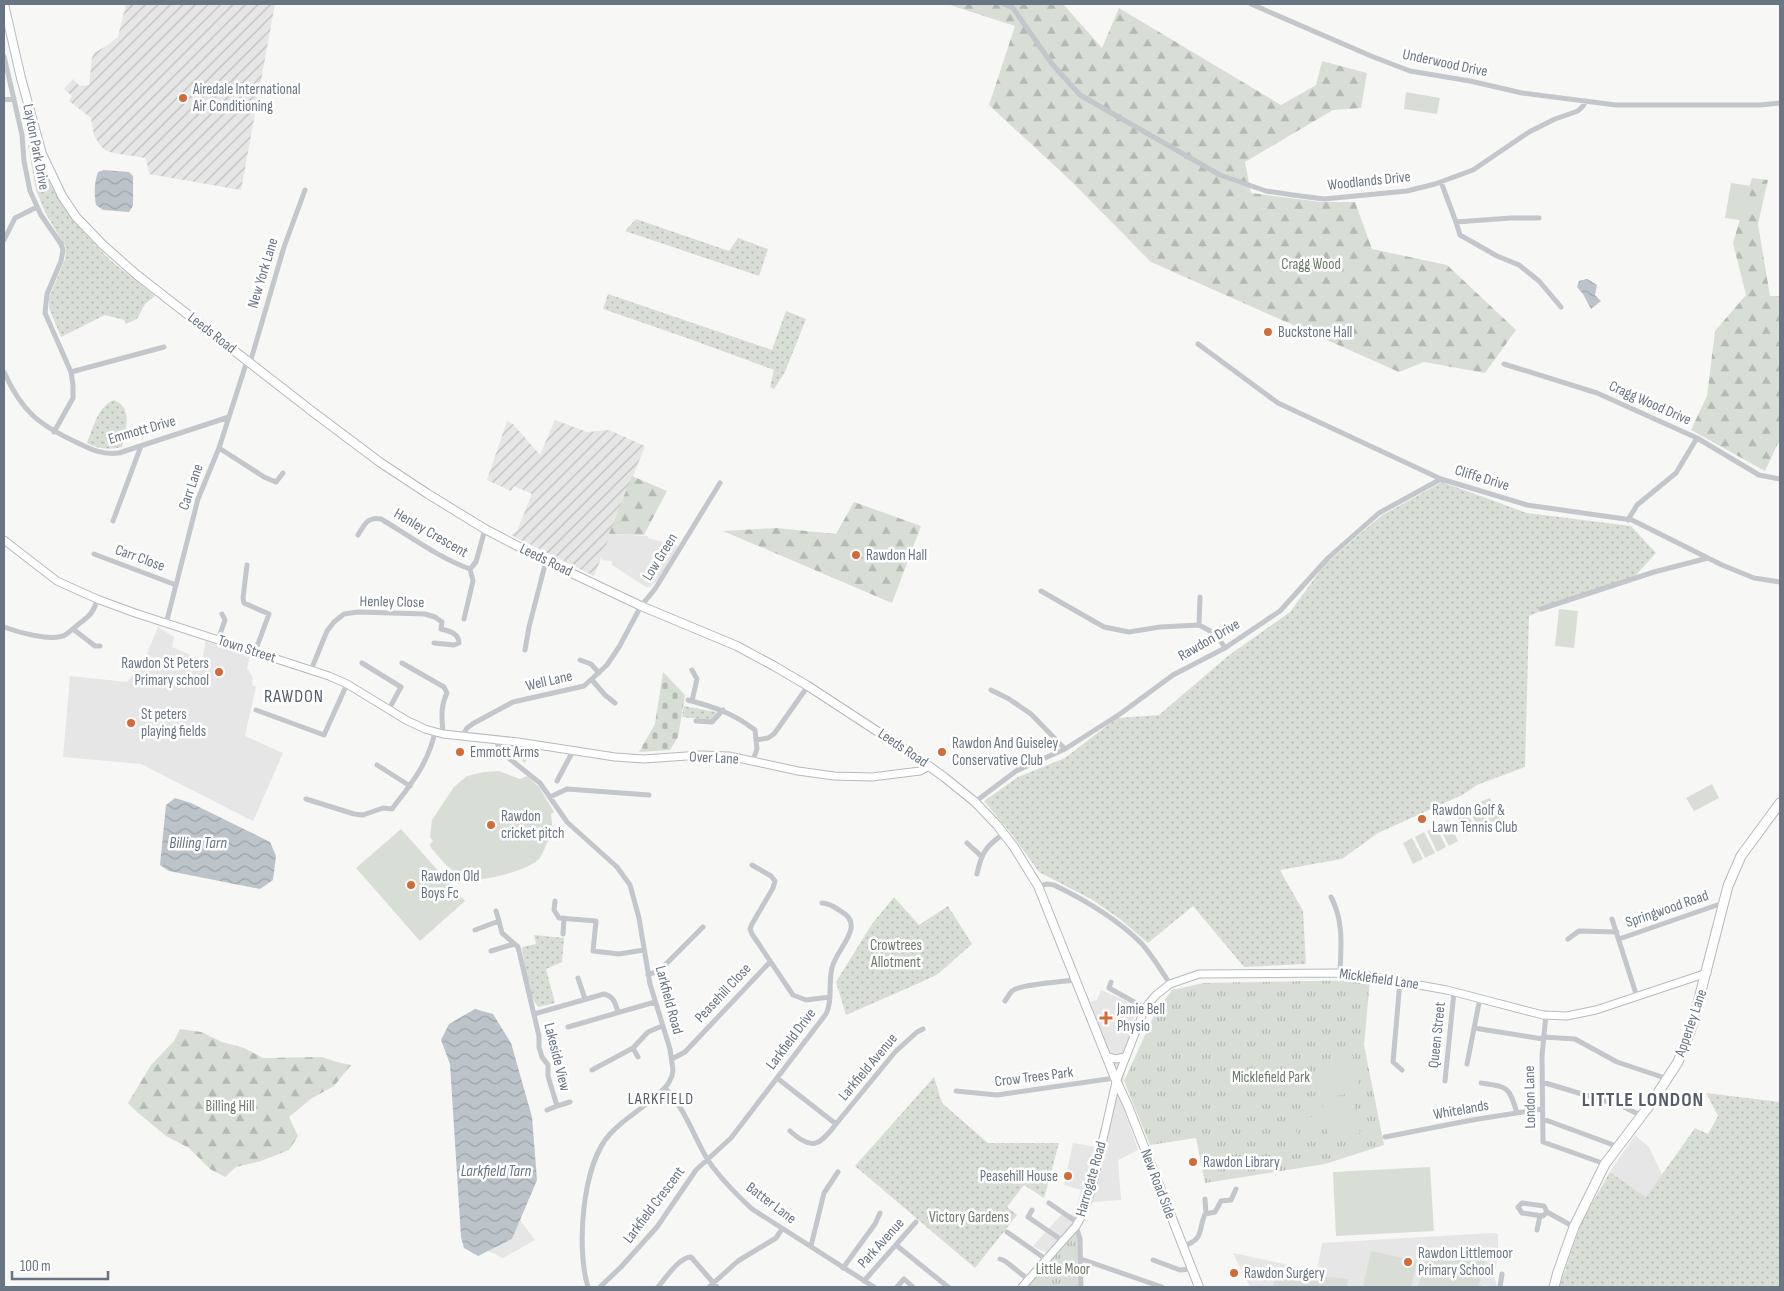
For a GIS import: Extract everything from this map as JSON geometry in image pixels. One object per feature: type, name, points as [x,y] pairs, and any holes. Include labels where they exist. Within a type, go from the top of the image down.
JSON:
[{"type":"highway","name":"Apperley Lane","points":[[1554,1287],[1574,1226],[1605,1164],[1668,1078],[1686,1044],[1707,973],[1723,903],[1741,856],[1780,803]]},
{"type":"main road","name":"Leeds Road","points":[[4,4],[21,78],[42,154],[62,196],[76,217],[103,246],[249,362],[381,463],[428,494],[485,529],[546,561],[641,606],[737,646],[808,686],[929,766],[975,802],[1014,847],[1038,886],[1115,1080]]},
{"type":"main road","name":"New Road Side","points":[[1115,1080],[1128,1106],[1199,1287]]},
{"type":"street","name":"Woodlands Drive","points":[[1004,4],[1013,8],[1052,64],[1080,96],[1220,175],[1266,190],[1324,199],[1408,191],[1473,170],[1529,132],[1578,110],[1584,106],[1586,101]]},
{"type":"street","name":"Underwood Drive","points":[[1251,4],[1410,71],[1470,81],[1522,93],[1586,101]]},
{"type":"street","name":"Layton Park Drive","points":[[4,56],[22,135],[24,161],[30,191],[41,215],[61,244],[62,250],[61,260],[47,294],[45,313],[71,372],[73,398],[54,432]]},
{"type":"street","points":[[4,100],[14,98]]},
{"type":"street","points":[[1586,101],[1616,105],[1760,105],[1780,103]]},
{"type":"street","points":[[1440,182],[1460,235],[1497,256],[1519,265],[1539,281],[1561,307]]},
{"type":"street","name":"New York Lane","points":[[249,362],[284,247],[305,190]]},
{"type":"street","points":[[4,240],[15,218],[37,207]]},
{"type":"street","points":[[1456,222],[1539,218]]},
{"type":"street","name":"Cliffe Drive","points":[[1198,344],[1278,403],[1441,479],[1527,505],[1628,520],[1754,578],[1780,582]]},
{"type":"street","points":[[71,372],[164,347]]},
{"type":"street","name":"Carr Lane","points":[[166,624],[198,499],[219,448],[228,416],[249,362]]},
{"type":"street","name":"Cragg Wood Drive","points":[[1504,364],[1597,393],[1697,438],[1759,475],[1780,479]]},
{"type":"street","name":"Emmott Drive","points":[[4,372],[21,403],[29,413],[54,432],[103,454],[119,453],[228,416]]},
{"type":"street","points":[[1628,520],[1637,505],[1676,473],[1697,438]]},
{"type":"street","points":[[113,521],[141,446]]},
{"type":"street","points":[[219,448],[264,478],[276,482],[283,473]]},
{"type":"street","name":"Rawdon Drive","points":[[975,802],[1016,771],[1065,749],[1120,714],[1173,675],[1225,648],[1280,611],[1328,558],[1379,513],[1441,479]]},
{"type":"street","name":"Low Green","points":[[641,606],[655,589],[720,483]]},
{"type":"street","name":"Henley Crescent","points":[[358,536],[366,522],[373,518],[381,519],[445,558],[470,569]]},
{"type":"street","points":[[464,619],[473,581],[470,569],[476,562],[485,529]]},
{"type":"street","name":"Town Street","points":[[4,540],[57,581],[97,599],[166,624],[311,670],[347,684],[406,720],[435,732],[496,740]]},
{"type":"street","name":"Carr Close","points":[[94,554],[176,585]]},
{"type":"street","points":[[1542,610],[1654,572],[1708,558]]},
{"type":"street","points":[[525,650],[546,561]]},
{"type":"street","points":[[247,565],[244,579],[244,603],[269,614],[255,652]]},
{"type":"street","points":[[1042,591],[1104,627],[1129,632],[1160,627],[1199,625],[1216,634],[1225,648]]},
{"type":"street","points":[[1199,625],[1200,597]]},
{"type":"street","points":[[4,627],[50,637],[63,636],[88,617],[95,608],[97,599]]},
{"type":"street","name":"Well Lane","points":[[462,736],[474,722],[512,702],[584,686],[607,665],[641,606]]},
{"type":"street","name":"Henley Close","points":[[311,670],[328,631],[334,622],[344,614],[358,612],[425,614],[435,616],[442,622]]},
{"type":"street","points":[[218,640],[225,620],[222,614]]},
{"type":"street","name":"Henley Close","points":[[442,622],[449,620]]},
{"type":"street","name":"Henley Close","points":[[434,643],[454,646],[458,643],[457,636],[441,629],[442,622]]},
{"type":"street","points":[[73,629],[95,646],[100,646]]},
{"type":"street","points":[[580,660],[591,664],[599,673]]},
{"type":"street","points":[[362,663],[401,687],[388,709]]},
{"type":"street","points":[[402,663],[444,687],[447,693],[442,703],[441,711],[444,734]]},
{"type":"street","points":[[692,670],[698,679],[690,701],[723,710],[746,723],[754,730],[758,749],[753,760]]},
{"type":"street","points":[[592,680],[615,703]]},
{"type":"street","points":[[256,710],[324,735],[347,684]]},
{"type":"street","points":[[756,740],[768,738],[774,734],[808,686]]},
{"type":"street","points":[[991,690],[1009,699],[1031,714],[1065,749]]},
{"type":"street","points":[[696,721],[712,722],[723,710]]},
{"type":"street","points":[[306,799],[354,814],[363,815],[383,808],[392,809],[425,765],[435,732]]},
{"type":"street","name":"Over Lane","points":[[496,740],[573,752],[644,759],[701,755],[729,756],[753,760],[798,772],[834,776],[872,777],[920,771],[929,766]]},
{"type":"street","name":"Larkfield Road","points":[[496,740],[501,752],[540,783],[567,822],[617,867],[628,882],[635,900],[648,975],[672,1059],[672,1076],[665,1088]]},
{"type":"street","points":[[557,781],[573,752]]},
{"type":"street","points":[[377,765],[410,786]]},
{"type":"street","points":[[550,797],[567,789],[649,795]]},
{"type":"street","points":[[977,874],[981,856],[992,841],[1004,834]]},
{"type":"street","points":[[967,843],[981,856]]},
{"type":"street","points":[[752,866],[771,876],[775,881],[750,929],[793,995],[798,999],[806,1000],[830,997]]},
{"type":"street","points":[[1038,886],[1054,885],[1091,904],[1118,923],[1141,943],[1170,984]]},
{"type":"street","points":[[1331,897],[1338,909],[1340,922],[1340,973]]},
{"type":"street","points":[[555,901],[554,910],[559,918],[596,921],[593,951],[619,954],[644,950]]},
{"type":"street","name":"Larkfield Drive","points":[[708,1160],[731,1138],[830,1007],[832,968],[839,950],[851,932],[853,924],[848,915],[822,902]]},
{"type":"street","name":"Springwood Road","points":[[1619,939],[1723,903]]},
{"type":"street","name":"Lakeside View","points":[[496,911],[502,933],[518,947],[539,1036],[539,1047],[542,1057],[548,1065],[548,1076],[557,1106]]},
{"type":"street","points":[[563,934],[564,918]]},
{"type":"street","name":"Springwood Road","points":[[1612,919],[1637,997]]},
{"type":"street","points":[[475,930],[499,921]]},
{"type":"street","points":[[648,975],[660,970],[703,927]]},
{"type":"street","points":[[1568,939],[1579,932],[1616,932]]},
{"type":"street","points":[[491,951],[514,944]]},
{"type":"street","name":"Micklefield Lane","points":[[1693,977],[1710,960]]},
{"type":"street","name":"Peasehill Close","points":[[672,1059],[685,1052],[770,962]]},
{"type":"street","name":"Micklefield Lane","points":[[1115,1080],[1145,1008],[1156,995],[1170,984],[1199,974],[1340,973],[1400,980],[1546,1015],[1582,1014],[1707,973]]},
{"type":"street","points":[[578,978],[585,998]]},
{"type":"street","points":[[1005,1001],[1013,990],[1032,985],[1075,980]]},
{"type":"street","points":[[1400,980],[1393,1062],[1402,1070]]},
{"type":"street","points":[[1111,982],[1109,988],[1145,1008]]},
{"type":"street","name":"Queen Street","points":[[1445,1081],[1454,992]]},
{"type":"street","points":[[534,1014],[604,994],[611,996],[615,1001],[618,1012]]},
{"type":"street","points":[[1467,1064],[1480,998]]},
{"type":"street","points":[[568,1027],[655,1002]]},
{"type":"street","name":"London Lane","points":[[1546,1015],[1543,1038],[1543,1142],[1605,1164]]},
{"type":"street","points":[[592,1070],[633,1048],[648,1032],[662,1026]]},
{"type":"street","points":[[1474,1028],[1543,1038],[1575,1038],[1617,1062],[1668,1078]]},
{"type":"street","name":"Larkfield Avenue","points":[[790,1131],[810,1145],[825,1139],[895,1052],[923,1029]]},
{"type":"street","points":[[633,1048],[638,1057]]},
{"type":"street","points":[[1106,1056],[1116,1059],[1126,1056]]},
{"type":"street","points":[[777,1078],[836,1124]]},
{"type":"street","name":"Crow Trees Park","points":[[956,1091],[997,1095],[1115,1080]]},
{"type":"street","name":"Harrogate Road","points":[[1022,1287],[1077,1225],[1092,1188],[1115,1080]]},
{"type":"street","points":[[1542,1082],[1622,1106],[1642,1116]]},
{"type":"street","points":[[1481,1083],[1502,1086],[1511,1093],[1517,1113]]},
{"type":"street","points":[[588,1287],[581,1256],[588,1184],[594,1160],[603,1142],[612,1132],[665,1088]]},
{"type":"street","name":"Batter Lane","points":[[665,1088],[675,1098],[708,1160],[739,1197],[752,1209],[874,1287]]},
{"type":"street","name":"Lakeside View","points":[[547,1110],[570,1102]]},
{"type":"street","name":"Whitelands","points":[[1385,1137],[1542,1109]]},
{"type":"street","points":[[1543,1120],[1619,1147]]},
{"type":"street","name":"Larkfield Crescent","points":[[600,1287],[632,1256],[657,1227],[696,1170],[708,1160]]},
{"type":"street","points":[[811,1246],[824,1193],[838,1172]]},
{"type":"street","points":[[1206,1214],[1215,1212],[1222,1201],[1231,1200],[1236,1189]]},
{"type":"street","points":[[1182,1247],[1195,1242],[1199,1236],[1201,1224],[1206,1214],[1205,1199]]},
{"type":"street","points":[[1049,1203],[1077,1225],[1080,1239],[1082,1287]]},
{"type":"street","points":[[1547,1212],[1545,1216],[1522,1213],[1518,1210],[1518,1205],[1522,1203],[1544,1206],[1547,1212],[1574,1226]]},
{"type":"street","points":[[1032,1210],[1028,1217],[1063,1242]]},
{"type":"street","points":[[843,1268],[875,1224],[880,1213]]},
{"type":"street","points":[[1537,1230],[1540,1216]]},
{"type":"street","name":"Park Avenue","points":[[864,1281],[916,1222]]},
{"type":"street","points":[[658,1287],[680,1262],[687,1257],[690,1257],[713,1286],[738,1261],[776,1238],[782,1228]]},
{"type":"street","points":[[1008,1232],[1047,1260]]},
{"type":"street","points":[[896,1245],[948,1287]]},
{"type":"street","points":[[1000,1259],[1029,1280]]},
{"type":"street","points":[[1081,1259],[1162,1287]]},
{"type":"street","points":[[1153,1260],[1180,1270],[1192,1269]]},
{"type":"street","points":[[1500,1287],[1502,1274]]},
{"type":"street","points":[[897,1287],[904,1279],[914,1287]]},
{"type":"shaded area","name":"Airedale International Air Conditioning","points":[[126,4],[275,4],[241,190],[149,174],[146,158],[105,150],[94,135],[91,118],[69,101],[72,96],[64,89],[73,79],[80,86],[89,85],[94,53],[118,37]]},
{"type":"shaded area","points":[[555,420],[587,432],[609,430],[645,446],[594,576],[511,535],[517,531],[532,494],[514,486],[511,491],[487,480],[507,421],[513,424],[540,455]]},
{"type":"shaded area","points":[[609,534],[648,536],[648,538],[678,546],[662,576],[650,587],[646,587],[612,565],[612,561],[602,560],[602,552]]},
{"type":"shaded area","points":[[158,627],[174,637],[172,647],[202,660],[206,641],[250,656],[247,668],[253,678],[252,685],[256,687],[245,736],[283,753],[253,821],[141,764],[63,757],[70,676],[127,682],[144,661]]},
{"type":"shaded area","points":[[1101,990],[1139,1007],[1131,1026],[1121,1101],[1138,1150],[1118,1160],[1121,1200],[1093,1202],[1048,1254],[1033,1246],[1061,1215],[1075,1214],[1081,1190],[1064,1185],[1073,1143],[1096,1147],[1115,1073],[1090,1002],[1097,1000]]},
{"type":"shaded area","points":[[1635,1135],[1649,1147],[1662,1175],[1646,1197],[1610,1172]]},
{"type":"shaded area","points":[[520,1220],[535,1240],[503,1258],[488,1251],[512,1239]]},
{"type":"shaded area","name":"Rawdon Littlemoor Primary School","points":[[1498,1234],[1498,1253],[1494,1275],[1497,1287],[1483,1285],[1483,1287],[1250,1287],[1233,1253],[1317,1271],[1322,1243]]},
{"type":"green space","name":"Cragg Wood","points":[[947,4],[1063,4],[1102,48],[1119,8],[1281,105],[1316,85],[1322,61],[1367,73],[1361,108],[1333,110],[1245,162],[1251,193],[1321,202],[1355,202],[1372,249],[1447,265],[1516,330],[1485,373],[1424,362],[1399,372],[1151,262],[1071,181],[989,105],[1015,26]]},
{"type":"green space","points":[[1406,92],[1440,98],[1437,114],[1404,109]]},
{"type":"green space","points":[[35,144],[46,176],[64,208],[110,260],[155,296],[145,304],[137,319],[126,324],[124,320],[105,315],[61,337],[49,308],[49,298],[65,259],[66,248],[45,212],[36,190],[28,145]]},
{"type":"green space","points":[[1752,178],[1768,180],[1758,224],[1770,296],[1780,296],[1780,439],[1765,471],[1691,430],[1707,396],[1715,331],[1746,295],[1733,243]]},
{"type":"green space","points":[[1731,183],[1751,186],[1746,221],[1725,218]]},
{"type":"green space","points":[[636,219],[729,251],[738,238],[768,249],[759,276],[625,231]]},
{"type":"green space","points":[[608,294],[772,350],[786,311],[806,319],[785,372],[774,389],[770,387],[774,370],[603,309]]},
{"type":"green space","points":[[114,400],[124,408],[126,414],[127,420],[122,447],[103,448],[87,443],[100,412],[108,403]]},
{"type":"green space","points":[[632,476],[667,491],[644,535],[609,534]]},
{"type":"green space","points":[[1442,482],[1527,513],[1631,526],[1656,553],[1635,576],[1585,593],[1529,616],[1525,767],[1477,785],[1462,795],[1378,833],[1342,859],[1280,870],[1303,911],[1306,964],[1244,967],[1193,906],[1148,943],[1120,919],[1091,899],[1039,872],[1010,832],[984,801],[1018,777],[1065,758],[1117,718],[1159,715],[1228,656],[1290,612],[1325,564],[1381,516]]},
{"type":"green space","points":[[854,502],[921,526],[892,603],[723,531],[777,528],[836,534]]},
{"type":"green space","points":[[1559,609],[1578,611],[1574,648],[1555,646]]},
{"type":"green space","points":[[663,672],[685,695],[678,737],[670,750],[639,752],[655,724]]},
{"type":"green space","points":[[684,706],[716,712],[716,715],[711,720],[682,717]]},
{"type":"green space","points":[[511,745],[531,750],[525,763],[508,749]]},
{"type":"green space","name":"Rawdon cricket pitch","points":[[499,771],[520,779],[527,776],[539,787],[554,812],[551,814],[551,832],[540,858],[535,862],[508,874],[487,879],[471,879],[459,874],[443,862],[430,846],[433,841],[430,837],[432,820],[454,787],[467,776]]},
{"type":"green space","points":[[1712,784],[1719,798],[1694,811],[1686,798]]},
{"type":"green space","points":[[1490,798],[1500,819],[1491,823],[1480,802]]},
{"type":"green space","points":[[1478,804],[1488,824],[1479,829],[1468,808]]},
{"type":"green space","points":[[1466,810],[1476,830],[1466,835],[1456,814]]},
{"type":"green space","points":[[1448,820],[1458,841],[1449,846],[1438,825]]},
{"type":"green space","points":[[1436,826],[1446,847],[1437,852],[1427,831]]},
{"type":"green space","name":"Rawdon Old Boys Fc","points":[[401,829],[465,901],[420,941],[356,868]]},
{"type":"green space","points":[[1424,832],[1435,853],[1425,858],[1415,837]]},
{"type":"green space","points":[[1412,838],[1423,859],[1413,864],[1403,843]]},
{"type":"green space","name":"Crowtrees Allotment","points":[[894,897],[919,925],[948,906],[972,944],[938,974],[846,1015],[836,982],[872,924]]},
{"type":"green space","points":[[534,935],[564,938],[562,962],[546,969],[555,1003],[539,1007],[535,1003],[529,988],[522,947],[536,944]]},
{"type":"green space","name":"Micklefield Park","points":[[1370,980],[1364,1045],[1384,1145],[1325,1164],[1205,1183],[1196,1138],[1150,1145],[1124,1081],[1156,1011],[1172,990],[1204,983]]},
{"type":"green space","name":"Billing Hill","points":[[180,1029],[201,1032],[222,1042],[244,1048],[263,1058],[322,1057],[351,1065],[334,1086],[312,1098],[289,1117],[298,1136],[289,1150],[261,1161],[236,1167],[225,1177],[210,1169],[189,1148],[166,1136],[128,1103],[151,1065],[174,1041]]},
{"type":"green space","points":[[1353,1056],[1359,1092],[1322,1098],[1316,1062]]},
{"type":"green space","name":"Victory Gardens","points":[[934,1077],[942,1103],[988,1143],[1059,1143],[1044,1198],[1024,1185],[1007,1207],[1017,1215],[975,1268],[855,1166]]},
{"type":"green space","points":[[1706,1093],[1780,1102],[1780,1287],[1559,1287],[1582,1221],[1610,1172],[1646,1197],[1695,1128],[1708,1134],[1718,1116]]},
{"type":"green space","points":[[1353,1098],[1360,1133],[1328,1138],[1322,1103]]},
{"type":"green space","points":[[1317,1116],[1320,1136],[1302,1139],[1299,1119]]},
{"type":"green space","points":[[1295,1123],[1298,1140],[1288,1141],[1286,1125]]},
{"type":"green space","points":[[1430,1167],[1434,1231],[1336,1236],[1333,1172]]},
{"type":"green space","name":"Little Moor","points":[[1076,1226],[1080,1239],[1081,1287],[1021,1287]]},
{"type":"green space","points":[[1429,1246],[1486,1261],[1478,1287],[1418,1287]]},
{"type":"green space","points":[[1371,1251],[1417,1261],[1411,1287],[1363,1287]]},
{"type":"green space","points":[[1275,1272],[1348,1279],[1347,1287],[1273,1287]]},
{"type":"water","points":[[104,170],[129,172],[133,176],[133,206],[129,212],[103,210],[96,205],[96,180],[98,172]]},
{"type":"water","points":[[1587,279],[1597,285],[1595,295],[1601,301],[1591,309],[1577,287],[1579,281]]},
{"type":"water","name":"Billing Tarn","points":[[175,798],[191,803],[270,842],[276,856],[273,880],[260,889],[169,871],[160,865],[166,805]]},
{"type":"water","name":"Larkfield Tarn","points":[[475,1009],[493,1014],[511,1043],[532,1117],[537,1180],[512,1239],[478,1256],[464,1248],[461,1237],[450,1064],[441,1040],[449,1024]]},
{"type":"place","name":"Airedale International Air Conditioning","points":[[183,98]]},
{"type":"place","name":"Buckstone Hall","points":[[1268,332]]},
{"type":"place","name":"Rawdon Hall","points":[[856,555]]},
{"type":"place","name":"Rawdon St Peters Primary school","points":[[219,672]]},
{"type":"place","name":"St peters playing fields","points":[[131,723]]},
{"type":"place","name":"Emmott Arms","points":[[460,752]]},
{"type":"place","name":"Rawdon And Guiseley Conservative Club","points":[[942,752]]},
{"type":"place","name":"Rawdon Golf & Lawn Tennis Club","points":[[1422,819]]},
{"type":"place","name":"Rawdon cricket pitch","points":[[491,825]]},
{"type":"place","name":"Rawdon Old Boys Fc","points":[[411,885]]},
{"type":"place","name":"Jamie Bell Physio","points":[[1106,1018]]},
{"type":"place","name":"Rawdon Library","points":[[1193,1162]]},
{"type":"place","name":"Peasehill House","points":[[1068,1176]]},
{"type":"place","name":"Rawdon Littlemoor Primary School","points":[[1408,1262]]},
{"type":"place","name":"Rawdon Surgery","points":[[1234,1273]]},
{"type":"district","name":"RAWDON","points":[[294,696]]},
{"type":"district","name":"LARKFIELD","points":[[661,1099]]},
{"type":"district","name":"LITTLE LONDON","points":[[1643,1100]]}]
